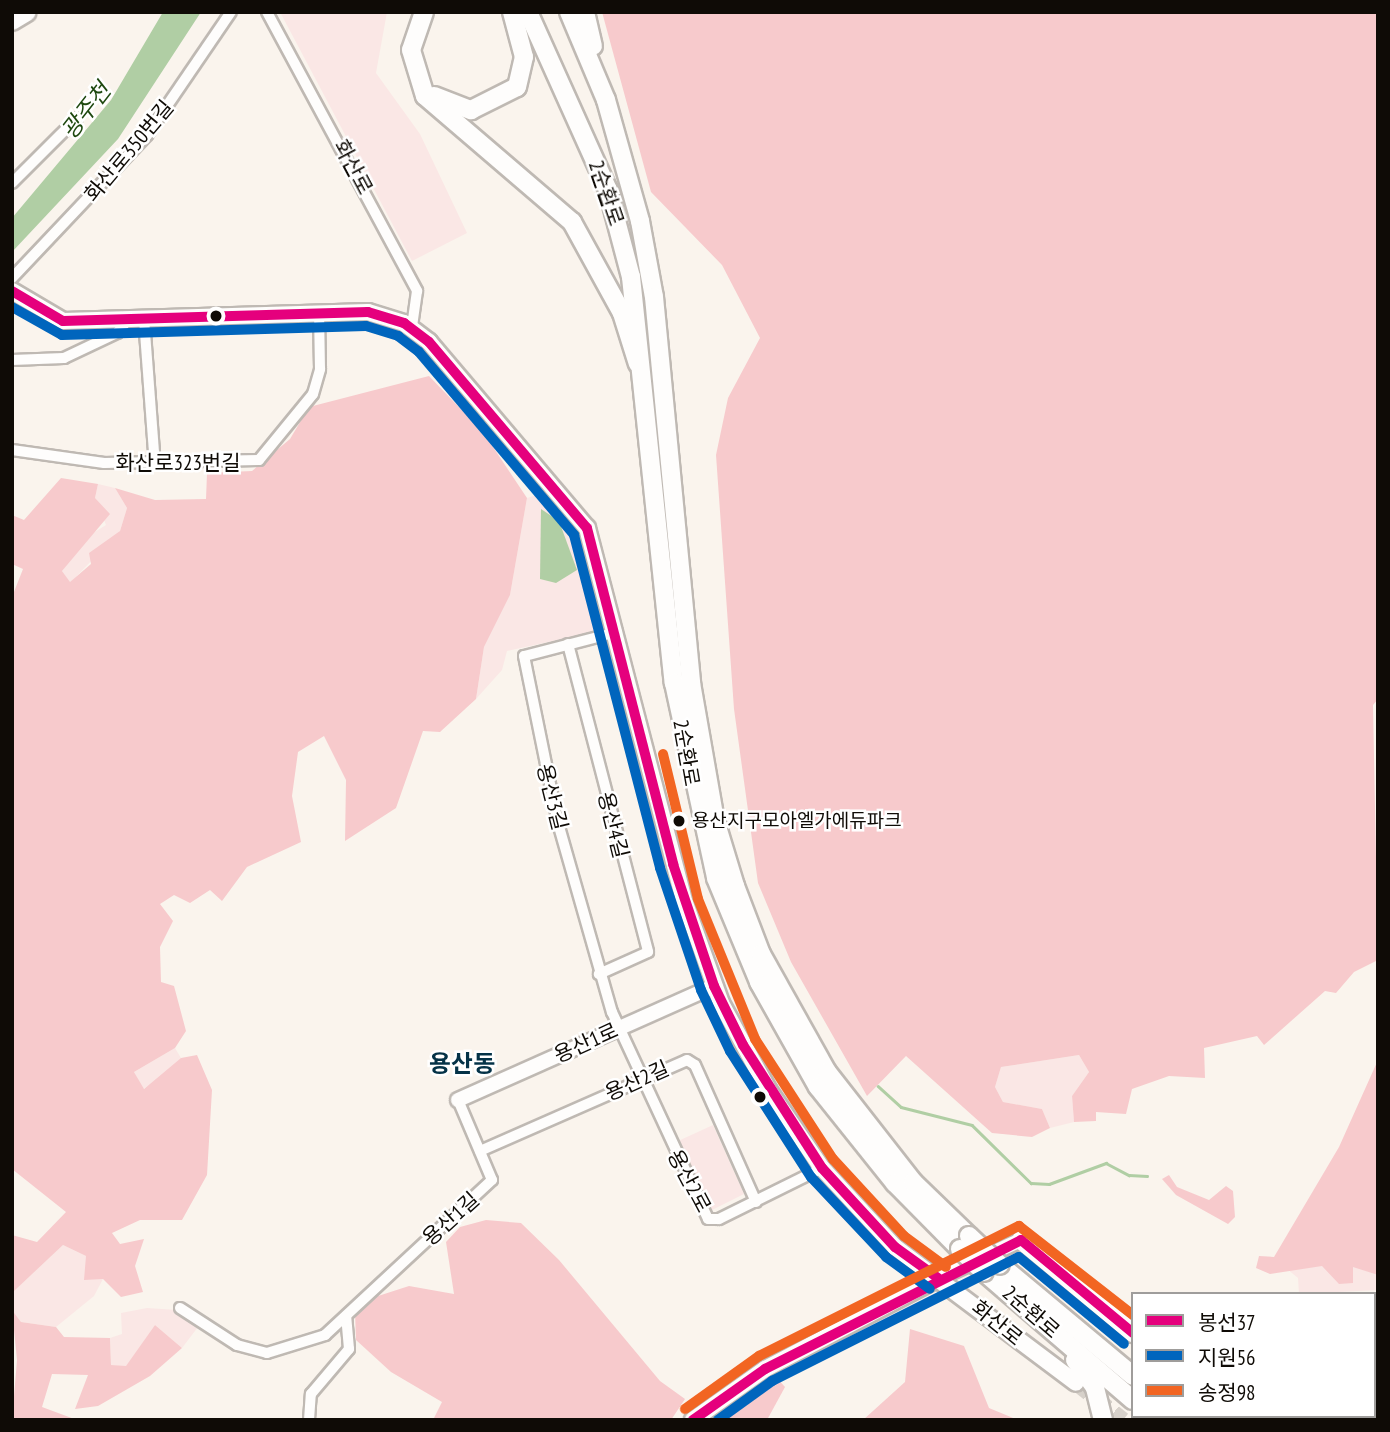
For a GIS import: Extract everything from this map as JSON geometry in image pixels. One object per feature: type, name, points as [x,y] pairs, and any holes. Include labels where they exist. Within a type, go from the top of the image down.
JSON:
[{"type":"main road","points":[[12,21],[27,12]]},
{"type":"main road","points":[[424,12],[411,50],[425,96],[572,222],[622,313],[647,388]]},
{"type":"main road","points":[[436,12],[418,60],[422,78],[442,103],[471,110],[500,100],[520,80],[524,57],[512,12]]},
{"type":"main road","name":"2순환로","points":[[528,12],[608,190],[631,277],[647,388],[674,683],[698,819],[716,878],[759,982],[818,1087],[887,1174],[992,1268],[1131,1374]]},
{"type":"main road","name":"2순환로","points":[[569,12],[606,100],[654,297],[691,683],[715,820],[735,886],[761,954],[827,1072],[964,1242]]},
{"type":"main road","points":[[585,12],[606,100]]},
{"type":"main road","name":"화산로","points":[[12,290],[63,321],[319,311],[368,312],[412,327],[581,517],[617,632],[673,864],[714,986],[769,1091],[822,1168],[895,1247],[1076,1383]]},
{"type":"main road","points":[[1021,1240],[1131,1331]]},
{"type":"main road","name":"2순환로","points":[[992,1268],[1010,1293],[1131,1398]]},
{"type":"main road","points":[[693,1420],[765,1369],[938,1278]]},
{"type":"main road","points":[[1010,1293],[1084,1371],[1103,1420]]},
{"type":"main road","points":[[707,1420],[720,1401]]},
{"type":"street","name":"화산로350번길","points":[[12,278],[147,135],[231,12]]},
{"type":"street","name":"화산로","points":[[267,12],[417,290],[412,327]]},
{"type":"street","points":[[12,183],[77,118]]},
{"type":"street","name":"화산로323번길","points":[[12,450],[155,464],[242,464],[274,447],[318,379],[319,311]]},
{"type":"street","points":[[12,360],[64,358],[108,339],[135,320],[155,464]]},
{"type":"street","name":"용산3길","points":[[617,632],[524,656],[540,745],[599,974],[618,1028]]},
{"type":"street","name":"용산4길","points":[[568,644],[648,952],[599,974]]},
{"type":"street","name":"용산1로","points":[[458,1100],[714,986]]},
{"type":"street","name":"용산2로","points":[[618,1028],[640,1081],[705,1216],[719,1219],[822,1168]]},
{"type":"street","name":"용산2길","points":[[480,1151],[691,1061],[756,1202]]},
{"type":"street","name":"용산1길","points":[[180,1308],[226,1339],[267,1353],[307,1345],[346,1317],[492,1180],[458,1100]]},
{"type":"street","points":[[938,1278],[1021,1240]]},
{"type":"street","points":[[309,1420],[311,1394],[349,1349],[346,1317]]},
{"type":"shaded area","points":[[163,12],[201,12],[118,139],[12,252],[12,218],[111,100]]},
{"type":"shaded area","points":[[280,12],[387,12],[376,73],[420,134],[467,233],[412,261]]},
{"type":"shaded area","points":[[602,12],[1378,12],[1378,699],[1373,705],[1378,960],[1354,972],[1336,993],[1325,991],[1264,1045],[1257,1036],[1204,1048],[1205,1078],[1169,1076],[1132,1089],[1126,1114],[1096,1112],[1096,1121],[1074,1122],[1072,1096],[1089,1072],[1079,1055],[1001,1067],[995,1087],[1003,1102],[1042,1109],[1050,1128],[1032,1137],[992,1133],[906,1056],[867,1096],[791,962],[758,883],[734,709],[716,455],[728,398],[760,338],[722,265],[651,192]]},
{"type":"shaded area","points":[[429,376],[483,432],[527,498],[510,595],[484,647],[476,699],[440,732],[423,731],[396,808],[345,841],[346,780],[324,736],[298,752],[292,796],[301,842],[247,867],[222,901],[210,890],[190,903],[174,895],[160,904],[173,921],[160,947],[161,982],[174,986],[186,1031],[175,1048],[134,1072],[144,1089],[181,1058],[197,1055],[212,1090],[207,1175],[182,1220],[140,1220],[112,1233],[120,1244],[144,1239],[135,1266],[143,1292],[121,1297],[103,1279],[84,1280],[86,1256],[63,1245],[12,1293],[12,1235],[37,1242],[66,1212],[12,1169],[12,597],[23,569],[12,564],[12,515],[24,520],[61,478],[98,484],[95,498],[110,514],[62,571],[70,582],[91,564],[89,553],[120,531],[127,508],[115,488],[155,500],[206,499],[207,473],[252,471],[290,439],[309,407]]},
{"type":"shaded area","points":[[98,484],[115,488],[127,508],[120,531],[70,583],[62,571],[85,538],[106,525],[95,498]]},
{"type":"shaded area","points":[[543,493],[573,533],[599,623],[595,632],[507,651],[502,670],[476,699],[484,647],[510,595],[527,498]]},
{"type":"shaded area","points":[[541,509],[559,521],[577,570],[556,583],[540,579]]},
{"type":"shaded area","points":[[175,1048],[181,1058],[173,1070],[143,1089],[134,1072]]},
{"type":"shaded area","points":[[1079,1055],[1089,1072],[1072,1096],[1074,1122],[1050,1128],[1042,1109],[1003,1102],[995,1087],[1001,1067]]},
{"type":"shaded area","points":[[1378,1060],[1378,1275],[1353,1267],[1353,1283],[1339,1284],[1322,1266],[1270,1274],[1256,1268],[1259,1256],[1274,1257],[1339,1147]]},
{"type":"shaded area","points":[[713,1125],[744,1194],[712,1210],[676,1142]]},
{"type":"shaded area","points":[[1169,1175],[1177,1187],[1209,1200],[1226,1186],[1233,1191],[1235,1217],[1228,1224],[1176,1195],[1162,1179]]},
{"type":"shaded area","points":[[486,1220],[521,1223],[559,1260],[660,1381],[685,1399],[671,1420],[433,1420],[442,1402],[391,1372],[356,1340],[355,1312],[375,1297],[409,1286],[454,1294],[446,1242],[460,1227]]},
{"type":"shaded area","points":[[63,1245],[86,1256],[103,1279],[94,1296],[56,1327],[21,1322],[12,1310],[12,1293]]},
{"type":"shaded area","points":[[1305,1265],[1353,1266],[1378,1275],[1378,1290],[1299,1292],[1298,1278],[1287,1269]]},
{"type":"shaded area","points":[[147,1308],[177,1310],[198,1327],[182,1348],[155,1325],[126,1367],[111,1365],[110,1338],[122,1334],[121,1313]]},
{"type":"shaded area","points":[[12,1310],[21,1322],[56,1327],[64,1337],[110,1338],[111,1365],[126,1366],[155,1325],[182,1348],[150,1376],[98,1406],[75,1409],[88,1375],[52,1374],[42,1407],[77,1420],[12,1420],[17,1360]]},
{"type":"shaded area","points":[[910,1329],[964,1346],[989,1408],[1018,1420],[863,1420],[905,1382]]},
{"type":"shaded area","points":[[776,1377],[785,1387],[767,1420],[718,1420]]},
{"type":"waterway","points":[[878,1086],[901,1107],[972,1125],[1031,1183],[1049,1184],[1106,1163],[1129,1175],[1147,1176]]},
{"type":"tunnel","points":[[1076,1383],[1123,1420]]},
{"type":"transit line","name":"봉선37","points":[[12,291],[63,321],[368,312],[404,323],[429,342],[587,528],[673,864],[714,986],[743,1045],[822,1168],[895,1247],[938,1278]]},
{"type":"transit line","name":"지원56","points":[[12,307],[62,335],[366,326],[398,336],[419,352],[574,535],[660,868],[701,990],[730,1051],[811,1177],[886,1257],[930,1289]]},
{"type":"transit line","name":"송정98","points":[[663,754],[698,899],[755,1039],[833,1159],[904,1236],[946,1267]]},
{"type":"transit line","name":"송정98","points":[[685,1409],[759,1356],[1019,1226],[1131,1313]]},
{"type":"transit line","name":"봉선37","points":[[693,1420],[765,1369],[1021,1240],[1131,1331]]},
{"type":"transit line","name":"지원56","points":[[718,1420],[772,1381],[1019,1257],[1124,1344]]},
{"type":"place","name":"용산지구모아엘가에듀파크","points":[[679,821]]},
{"type":"district","name":"용산동","points":[[462,1064]]},
{"type":"water label","name":"광주천","points":[[86,111]]}]
